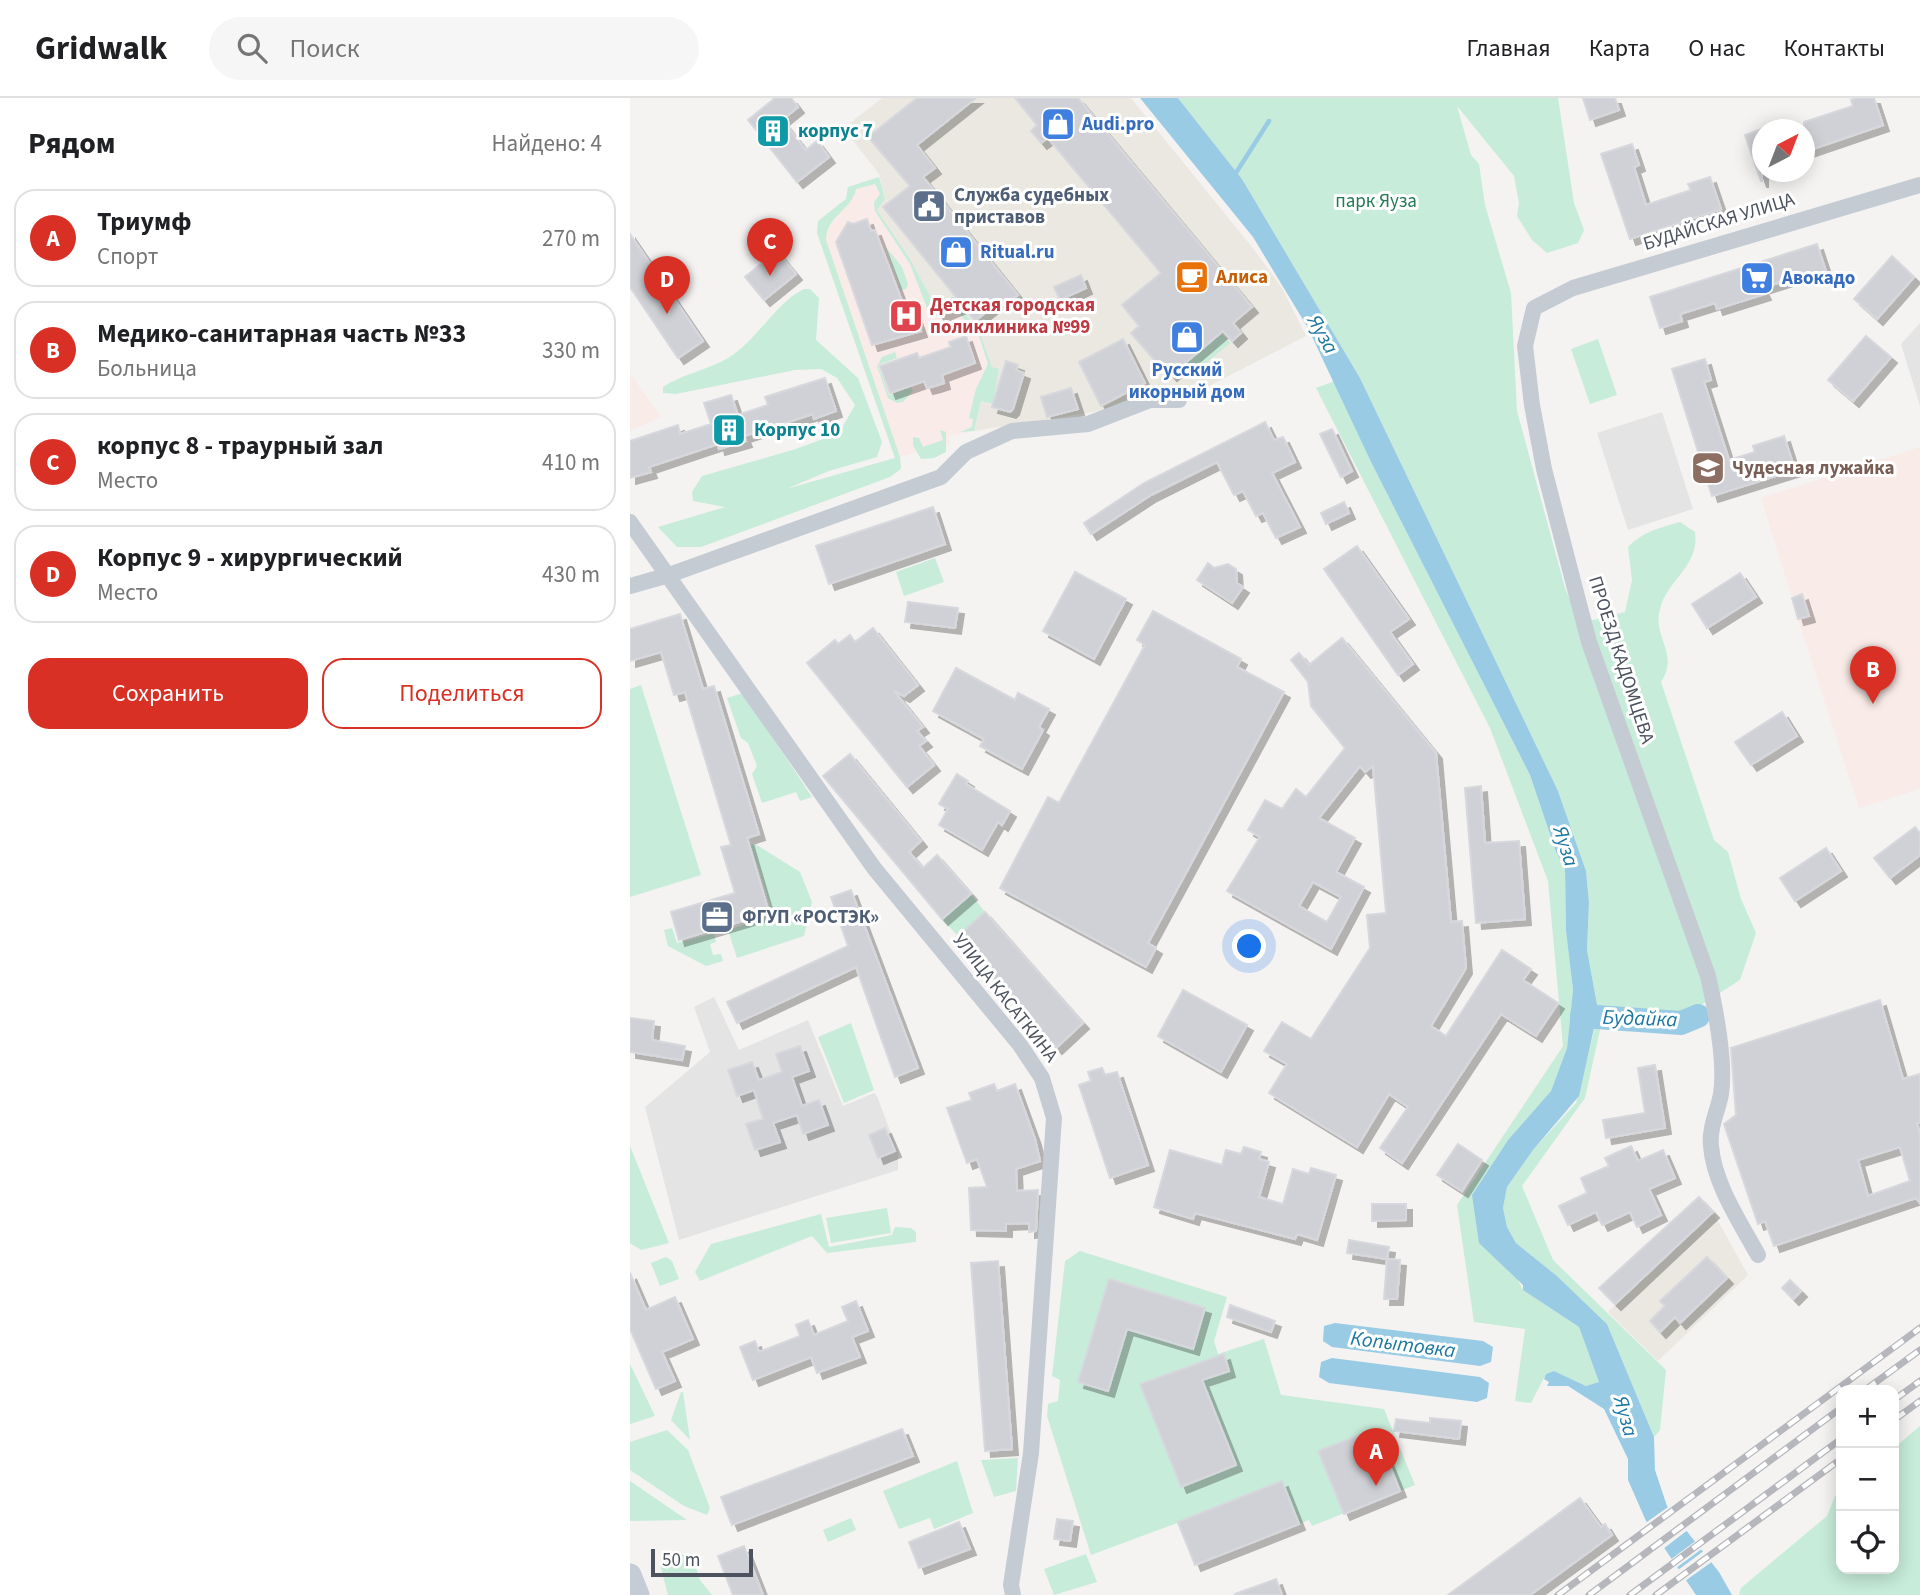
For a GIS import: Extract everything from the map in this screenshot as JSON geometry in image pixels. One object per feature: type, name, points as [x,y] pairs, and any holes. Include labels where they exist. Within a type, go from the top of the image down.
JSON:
[{"type":"main road","points":[[630,1575],[638,1595]]},
{"type":"street","name":"БУДАЙСКАЯ УЛИЦА","points":[[1534,308],[1573,288],[1920,185]]},
{"type":"street","name":"ПРОЕЗД КАДОМЦЕВА","points":[[1534,308],[1525,346],[1544,469],[1589,642],[1708,976],[1716,1017],[1721,1092],[1712,1120],[1711,1147],[1725,1192],[1758,1255]]},
{"type":"street","points":[[630,586],[669,575],[941,477],[966,452],[1012,431],[1088,424],[1150,400],[1179,400]]},
{"type":"street","name":"УЛИЦА КАСАТКИНА","points":[[630,522],[874,868],[1020,1045],[1042,1078],[1054,1118],[1031,1454],[1011,1585],[1013,1595]]},
{"type":"shaded area","points":[[882,98],[1131,98],[1252,247],[1282,288],[1306,336],[1188,397],[974,431],[981,401],[993,404],[992,367],[981,336],[954,298],[935,305],[910,259],[877,210],[885,199],[879,174],[851,138],[850,123]]},
{"type":"shaded area","name":"Детская городская поликлиника №99","points":[[879,177],[885,199],[877,210],[910,259],[935,305],[954,297],[981,336],[992,367],[999,369],[993,404],[981,401],[974,431],[949,436],[950,444],[895,458],[817,233],[818,221],[846,199],[848,187]]},
{"type":"shaded area","points":[[1920,323],[1920,406],[1901,344]]},
{"type":"shaded area","points":[[630,373],[661,417],[630,431]]},
{"type":"shaded area","points":[[1662,412],[1693,509],[1628,530],[1597,433]]},
{"type":"shaded area","points":[[1920,447],[1920,789],[1859,808],[1798,619],[1809,616],[1802,594],[1792,598],[1761,498]]},
{"type":"shaded area","points":[[714,997],[739,1050],[808,1020],[843,1106],[874,1093],[877,1096],[898,1152],[898,1170],[679,1240],[645,1107],[710,1052],[694,1007]]},
{"type":"shaded area","points":[[1713,1212],[1748,1275],[1658,1361],[1608,1312]]},
{"type":"green space","name":"парк Яуза","points":[[1178,98],[1558,98],[1574,203],[1584,230],[1578,243],[1547,253],[1532,240],[1517,216],[1519,203],[1514,176],[1457,106],[1471,155],[1479,164],[1485,205],[1511,293],[1517,411],[1565,588],[1577,616],[1593,620],[1625,612],[1632,580],[1628,547],[1639,537],[1680,522],[1695,532],[1693,554],[1660,609],[1659,629],[1668,662],[1661,682],[1714,840],[1728,852],[1741,899],[1756,933],[1740,980],[1681,1018],[1598,1010],[1587,950],[1589,902],[1586,871],[1558,791],[1360,378],[1242,179]]},
{"type":"green space","points":[[879,177],[885,199],[877,210],[910,259],[935,305],[954,297],[981,336],[992,367],[999,369],[993,404],[981,401],[974,431],[960,432],[972,427],[973,419],[969,418],[976,389],[988,364],[979,336],[956,310],[938,317],[929,313],[910,264],[875,211],[874,202],[880,194],[875,184],[856,189],[850,202],[830,225],[826,240],[900,457],[901,469],[890,477],[701,547],[677,547],[658,527],[725,507],[693,501],[692,492],[702,476],[796,449],[839,433],[855,405],[837,378],[821,369],[795,370],[676,394],[663,393],[663,387],[670,383],[720,362],[738,351],[784,304],[804,289],[810,289],[819,298],[816,340],[858,378],[882,442],[877,457],[829,471],[786,489],[895,458],[817,233],[818,221],[846,199],[848,187]]},
{"type":"green space","points":[[886,247],[902,267],[908,284],[906,289],[901,290]]},
{"type":"green space","points":[[1221,333],[1230,343],[1187,379],[1175,371]]},
{"type":"green space","points":[[1598,339],[1617,395],[1590,404],[1571,349]]},
{"type":"green space","points":[[895,352],[897,358],[878,365],[889,395],[911,387],[913,391],[903,402],[897,403],[888,398],[877,366],[882,357]]},
{"type":"green space","points":[[1335,381],[1372,464],[1530,775],[1556,852],[1565,868],[1566,931],[1573,990],[1567,1048],[1551,1091],[1508,1140],[1472,1195],[1523,1290],[1579,1327],[1599,1382],[1586,1386],[1554,1371],[1546,1374],[1531,1403],[1515,1401],[1525,1329],[1474,1322],[1457,1205],[1563,1046],[1548,881],[1490,728],[1316,388]]},
{"type":"green space","points":[[940,430],[946,432],[946,452],[934,458],[921,459],[913,445],[913,437],[919,438],[923,447],[943,440]]},
{"type":"green space","points":[[935,558],[944,582],[904,596],[896,572]]},
{"type":"green space","points":[[641,685],[701,875],[630,897],[630,689]]},
{"type":"green space","points":[[743,693],[812,797],[800,801],[796,792],[762,803],[752,774],[757,766],[748,743],[741,738],[727,698]]},
{"type":"green space","points":[[755,844],[800,872],[812,902],[804,936],[737,958],[728,930],[773,915],[751,845]]},
{"type":"green space","points":[[971,894],[985,912],[958,936],[942,919]]},
{"type":"green space","points":[[672,928],[677,943],[714,933],[716,942],[710,944],[713,955],[721,954],[723,961],[706,966],[668,946],[664,930]]},
{"type":"green space","points":[[851,1023],[874,1090],[844,1103],[818,1037]]},
{"type":"green space","points":[[1595,1027],[1600,1030],[1585,1098],[1522,1186],[1553,1260],[1666,1370],[1660,1430],[1654,1437],[1607,1324],[1557,1276],[1516,1243],[1507,1227],[1503,1208],[1507,1187],[1532,1151],[1576,1103]]},
{"type":"green space","points":[[630,1146],[669,1243],[641,1250],[630,1243]]},
{"type":"green space","points":[[887,1208],[891,1233],[831,1243],[826,1218]]},
{"type":"green space","points":[[821,1214],[829,1247],[892,1235],[895,1227],[911,1228],[916,1232],[916,1242],[827,1253],[812,1236],[700,1281],[695,1272],[711,1244]]},
{"type":"green space","points":[[1080,1251],[1227,1297],[1214,1341],[1218,1354],[1264,1339],[1281,1395],[1384,1409],[1415,1485],[1312,1526],[1309,1520],[1195,1565],[1177,1523],[1091,1555],[1047,1416],[1048,1404],[1058,1401],[1060,1380],[1052,1376],[1065,1261]]},
{"type":"green space","points":[[666,1257],[672,1261],[679,1279],[660,1286],[651,1263]]},
{"type":"green space","points":[[630,1364],[655,1416],[630,1424]]},
{"type":"green space","points":[[683,1392],[690,1440],[671,1420]]},
{"type":"green space","points":[[1920,1426],[1920,1595],[1739,1595],[1741,1588],[1827,1516],[1836,1495],[1836,1574],[1899,1574],[1899,1444]]},
{"type":"green space","points":[[667,1430],[688,1450],[710,1508],[707,1515],[684,1506],[630,1470],[630,1442]]},
{"type":"green space","points":[[1018,1458],[1016,1491],[994,1497],[981,1460]]},
{"type":"green space","points":[[957,1461],[973,1513],[934,1529],[930,1518],[899,1529],[883,1491]]},
{"type":"green space","points":[[630,1481],[687,1520],[630,1521]]},
{"type":"green space","points":[[851,1518],[856,1530],[828,1542],[823,1530]]},
{"type":"green space","points":[[676,1552],[693,1558],[700,1580],[712,1595],[668,1595],[660,1564],[664,1555]]},
{"type":"green space","points":[[1086,1554],[1097,1582],[1054,1595],[1044,1569]]},
{"type":"water","name":"Яуза","points":[[1140,98],[1178,98],[1242,179],[1360,378],[1558,791],[1586,871],[1589,902],[1587,950],[1598,1010],[1579,1096],[1533,1150],[1507,1187],[1503,1208],[1507,1227],[1516,1243],[1557,1276],[1607,1324],[1654,1437],[1655,1470],[1667,1506],[1719,1572],[1732,1595],[1696,1595],[1646,1521],[1628,1480],[1628,1459],[1604,1409],[1568,1386],[1547,1386],[1549,1382],[1544,1379],[1546,1374],[1554,1371],[1586,1386],[1599,1382],[1579,1327],[1523,1290],[1523,1285],[1479,1243],[1472,1195],[1508,1140],[1551,1091],[1567,1048],[1573,990],[1566,931],[1565,868],[1556,852],[1530,775],[1372,464],[1308,328],[1253,237]]},
{"type":"water","name":"Копытовка","points":[[1335,1323],[1483,1341],[1493,1347],[1491,1362],[1480,1366],[1332,1347],[1323,1341],[1324,1326]]},
{"type":"water","points":[[1332,1358],[1480,1377],[1489,1383],[1487,1398],[1477,1402],[1329,1383],[1319,1377],[1321,1362]]},
{"type":"pier","points":[[1671,1505],[1689,1529],[1663,1549],[1644,1524]]},
{"type":"pier","points":[[1697,1540],[1703,1548],[1676,1568],[1670,1560]]},
{"type":"pier","points":[[1705,1550],[1713,1561],[1685,1581],[1678,1570]]},
{"type":"building","name":"корпус 7","points":[[775,98],[791,98],[798,107],[782,120],[806,150],[817,141],[829,157],[797,182],[748,120]]},
{"type":"building","points":[[917,98],[976,98],[917,145],[935,168],[923,177],[1018,295],[1005,305],[1001,300],[975,321],[963,306],[939,316],[934,306],[956,297],[883,207],[910,186],[868,137]]},
{"type":"building","points":[[1015,98],[1078,98],[1252,307],[1233,323],[1241,333],[1232,341],[1223,331],[1171,375],[1165,368],[1163,370],[1131,333],[1139,326],[1122,305],[1161,273],[1048,138],[1041,143],[1031,131],[1037,125]]},
{"type":"building","points":[[1583,98],[1615,98],[1619,110],[1590,120]]},
{"type":"building","points":[[1874,98],[1883,125],[1815,148],[1813,119],[1853,106],[1851,100]]},
{"type":"building","points":[[1752,133],[1752,155],[1745,135]]},
{"type":"building","points":[[1632,144],[1639,165],[1634,167],[1646,205],[1691,190],[1688,184],[1710,177],[1721,209],[1630,239],[1601,154]]},
{"type":"building","points":[[867,219],[871,231],[875,230],[908,317],[915,314],[921,331],[872,345],[836,242],[848,222],[853,224]]},
{"type":"building","points":[[630,234],[703,341],[678,358],[630,287]]},
{"type":"building","points":[[1817,244],[1827,274],[1808,280],[1806,274],[1762,288],[1765,294],[1717,309],[1715,303],[1680,314],[1682,321],[1660,328],[1650,297]]},
{"type":"building","points":[[777,251],[796,274],[764,300],[745,277]]},
{"type":"building","points":[[1892,256],[1914,277],[1877,319],[1854,299]]},
{"type":"building","points":[[1081,275],[1086,288],[1060,300],[1054,287]]},
{"type":"building","points":[[966,336],[975,363],[942,375],[944,383],[927,388],[924,381],[890,393],[880,366],[917,353],[919,358],[951,347],[949,342]]},
{"type":"building","points":[[1866,336],[1891,357],[1853,401],[1828,380]]},
{"type":"building","points":[[1123,339],[1145,383],[1101,406],[1079,362]]},
{"type":"building","points":[[1705,359],[1711,380],[1704,382],[1729,460],[1755,452],[1753,446],[1784,436],[1795,470],[1712,496],[1672,369]]},
{"type":"building","points":[[1006,361],[1018,365],[1016,370],[1024,373],[1010,412],[992,407]]},
{"type":"building","name":"Корпус 10","points":[[825,378],[836,411],[814,419],[813,414],[744,436],[746,441],[719,449],[718,444],[649,467],[651,472],[630,478],[630,441],[678,425],[680,434],[711,424],[704,403],[731,395],[738,415],[768,405],[765,397]]},
{"type":"building","points":[[1071,388],[1078,409],[1047,417],[1041,397]]},
{"type":"building","points":[[1265,422],[1274,440],[1283,437],[1295,462],[1272,473],[1300,527],[1276,538],[1263,513],[1256,516],[1243,491],[1234,495],[1217,462],[1151,495],[1091,534],[1084,523],[1144,483]]},
{"type":"building","points":[[1332,429],[1352,471],[1341,477],[1320,434]]},
{"type":"building","points":[[1344,502],[1349,513],[1326,524],[1321,513]]},
{"type":"building","points":[[933,507],[945,544],[829,584],[816,546]]},
{"type":"building","points":[[1357,546],[1409,619],[1390,632],[1413,664],[1398,675],[1324,569]]},
{"type":"building","points":[[1208,563],[1214,568],[1228,564],[1236,569],[1237,583],[1243,587],[1232,603],[1197,580]]},
{"type":"building","points":[[1075,572],[1126,599],[1094,659],[1043,631]]},
{"type":"building","points":[[1740,573],[1756,597],[1707,628],[1692,604]]},
{"type":"building","points":[[1802,594],[1809,616],[1798,619],[1792,598]]},
{"type":"building","points":[[908,602],[958,608],[955,628],[905,622]]},
{"type":"building","points":[[1153,611],[1241,659],[1237,667],[1284,692],[1148,943],[1156,948],[1146,967],[1000,888],[1048,797],[1059,803],[1145,645],[1137,640]]},
{"type":"building","points":[[680,614],[703,689],[714,686],[759,834],[747,838],[769,913],[679,940],[671,912],[735,893],[721,847],[731,845],[685,692],[674,695],[661,652],[630,661],[630,629]]},
{"type":"building","points":[[873,628],[918,685],[904,696],[894,691],[923,727],[917,731],[926,741],[919,746],[934,765],[907,787],[807,663],[835,640],[838,644],[850,635],[855,642]]},
{"type":"building","points":[[1342,638],[1436,753],[1451,922],[1462,921],[1466,968],[1431,1026],[1446,1036],[1502,950],[1531,969],[1523,980],[1558,1003],[1536,1036],[1501,1014],[1402,1163],[1380,1148],[1408,1107],[1389,1094],[1357,1147],[1269,1093],[1287,1064],[1264,1051],[1282,1022],[1311,1039],[1370,948],[1367,915],[1386,913],[1373,766],[1365,772],[1360,766],[1319,818],[1355,838],[1336,872],[1364,887],[1331,949],[1227,891],[1260,837],[1248,830],[1265,800],[1282,809],[1296,789],[1306,797],[1345,748],[1311,706],[1308,682],[1291,660],[1299,653],[1309,665]],"holes":[[[1313,882],[1341,897],[1327,922],[1299,906]]]},
{"type":"building","points":[[956,668],[1015,700],[1018,693],[1049,709],[1039,727],[1043,730],[1022,769],[980,746],[984,739],[933,711]]},
{"type":"building","points":[[1782,712],[1797,736],[1751,765],[1735,742]]},
{"type":"building","points":[[850,754],[921,841],[909,852],[923,868],[937,855],[971,894],[942,919],[823,776]]},
{"type":"building","points":[[957,774],[968,781],[966,784],[1010,811],[1002,825],[998,822],[982,850],[939,825],[948,809],[939,804]]},
{"type":"building","points":[[1481,786],[1485,843],[1519,841],[1525,919],[1476,923],[1465,788]]},
{"type":"building","points":[[1915,827],[1920,833],[1920,855],[1890,878],[1874,858]]},
{"type":"building","points":[[1826,848],[1841,871],[1795,901],[1780,878]]},
{"type":"building","points":[[851,890],[918,1068],[895,1077],[856,967],[737,1023],[727,1002],[848,946],[831,897]]},
{"type":"building","points":[[985,912],[1083,1023],[1056,1048],[958,936]]},
{"type":"building","points":[[1183,990],[1247,1025],[1221,1072],[1158,1036]]},
{"type":"building","points":[[1880,1000],[1903,1079],[1920,1074],[1920,1123],[1917,1123],[1920,1134],[1920,1203],[1916,1198],[1774,1246],[1765,1221],[1758,1224],[1724,1124],[1736,1115],[1731,1048]],"holes":[[[1900,1147],[1910,1181],[1868,1196],[1858,1160]]]},
{"type":"building","points":[[630,1018],[654,1021],[652,1040],[685,1046],[682,1060],[630,1052]]},
{"type":"building","points":[[800,1046],[809,1071],[792,1077],[802,1106],[819,1100],[828,1125],[803,1134],[797,1115],[773,1123],[780,1142],[755,1150],[746,1124],[763,1119],[754,1090],[737,1096],[728,1070],[752,1062],[759,1080],[782,1072],[776,1054]]},
{"type":"building","points":[[1655,1065],[1665,1128],[1606,1138],[1603,1120],[1645,1113],[1638,1068]]},
{"type":"building","points":[[1102,1068],[1105,1075],[1117,1072],[1148,1165],[1110,1178],[1079,1085],[1091,1081],[1088,1072]]},
{"type":"building","points":[[994,1084],[997,1091],[1015,1084],[1035,1139],[1040,1161],[1016,1169],[1017,1191],[1038,1190],[1036,1231],[1029,1232],[1029,1223],[1006,1224],[1006,1231],[971,1230],[969,1188],[987,1187],[977,1159],[967,1163],[947,1108],[972,1100],[969,1093]]},
{"type":"building","points":[[885,1128],[895,1151],[878,1158],[869,1135]]},
{"type":"building","points":[[1458,1144],[1482,1160],[1462,1191],[1437,1175]]},
{"type":"building","points":[[1631,1146],[1638,1161],[1663,1150],[1675,1178],[1649,1189],[1661,1215],[1637,1227],[1630,1212],[1602,1225],[1596,1212],[1568,1225],[1559,1206],[1587,1193],[1581,1178],[1609,1166],[1605,1158]]},
{"type":"building","points":[[1244,1147],[1261,1152],[1259,1159],[1269,1162],[1259,1197],[1283,1204],[1293,1169],[1309,1174],[1311,1168],[1336,1175],[1317,1240],[1297,1234],[1295,1239],[1195,1213],[1193,1219],[1154,1207],[1170,1150],[1222,1165],[1226,1150],[1241,1154]]},
{"type":"building","points":[[1699,1197],[1713,1212],[1615,1304],[1599,1288]]},
{"type":"building","points":[[1372,1204],[1406,1204],[1406,1220],[1372,1221]]},
{"type":"building","points":[[1349,1240],[1389,1247],[1387,1259],[1347,1253]]},
{"type":"building","points":[[1707,1257],[1727,1278],[1680,1323],[1675,1317],[1660,1332],[1650,1321],[1665,1306],[1660,1301]]},
{"type":"building","points":[[1387,1259],[1400,1260],[1397,1299],[1384,1299]]},
{"type":"building","points":[[998,1261],[1012,1449],[985,1451],[971,1263]]},
{"type":"building","points":[[630,1273],[646,1310],[675,1297],[693,1339],[662,1352],[675,1381],[656,1389],[630,1329]]},
{"type":"building","points":[[1109,1279],[1205,1308],[1193,1349],[1127,1329],[1108,1391],[1078,1382]]},
{"type":"building","points":[[1790,1280],[1801,1291],[1793,1299],[1782,1288]]},
{"type":"building","points":[[856,1301],[868,1331],[852,1337],[860,1357],[817,1373],[811,1357],[753,1380],[740,1347],[755,1341],[759,1352],[800,1336],[796,1325],[808,1320],[814,1335],[848,1321],[842,1307]]},
{"type":"building","points":[[1230,1305],[1275,1321],[1271,1332],[1227,1317]]},
{"type":"building","points":[[1224,1354],[1229,1371],[1202,1380],[1236,1465],[1181,1487],[1140,1384]]},
{"type":"building","points":[[1430,1418],[1461,1421],[1459,1439],[1394,1431],[1396,1419],[1430,1423]]},
{"type":"building","points":[[902,1429],[913,1456],[732,1525],[721,1497]]},
{"type":"building","points":[[1375,1429],[1400,1491],[1344,1514],[1318,1451]]},
{"type":"building","points":[[1282,1481],[1299,1524],[1195,1565],[1178,1522]]},
{"type":"building","points":[[1580,1498],[1601,1527],[1605,1524],[1612,1535],[1530,1595],[1448,1595]]},
{"type":"building","points":[[1057,1519],[1073,1521],[1070,1541],[1054,1539]]},
{"type":"building","points":[[959,1522],[970,1549],[919,1568],[909,1542]]},
{"type":"building","points":[[744,1546],[763,1595],[733,1595],[718,1556]]},
{"type":"building","points":[[1276,1579],[1282,1595],[1235,1594]]},
{"type":"waterway","points":[[1234,176],[1269,121]]},
{"type":"waterway","name":"Будайка","points":[[1582,1016],[1681,1023],[1698,1016]]},
{"type":"railway","points":[[1558,1595],[1920,1328]]},
{"type":"railway","points":[[1872,1385],[1920,1350]]},
{"type":"railway","points":[[1899,1396],[1920,1381]]},
{"type":"railway","points":[[1899,1416],[1920,1401]]},
{"type":"railway","points":[[1589,1595],[1836,1412]]},
{"type":"railway","points":[[1630,1595],[1836,1443]]},
{"type":"railway","points":[[1656,1595],[1836,1463]]},
{"type":"place","name":"Audi.pro","points":[[1058,124]]},
{"type":"place","name":"корпус 7","points":[[773,131]]},
{"type":"place","name":"Служба судебных приставов","points":[[929,206]]},
{"type":"place","name":"Ritual.ru","points":[[956,252]]},
{"type":"place","name":"корпус 8 - траурный зал","points":[[770,276]]},
{"type":"place","name":"Алиса","points":[[1192,277]]},
{"type":"place","name":"Авокадо","points":[[1757,278]]},
{"type":"place","name":"Корпус 9 - хирургический","points":[[667,314]]},
{"type":"place","name":"Детская городская поликлиника №99","points":[[906,316]]},
{"type":"place","name":"Русский икорный дом","points":[[1187,337]]},
{"type":"place","name":"Корпус 10","points":[[729,430]]},
{"type":"place","name":"Чудесная лужайка","points":[[1708,468]]},
{"type":"place","name":"Медико-санитарная часть №33","points":[[1873,704]]},
{"type":"place","name":"ФГУП «РОСТЭК»","points":[[717,917]]},
{"type":"place","name":"Триумф","points":[[1376,1486]]}]
